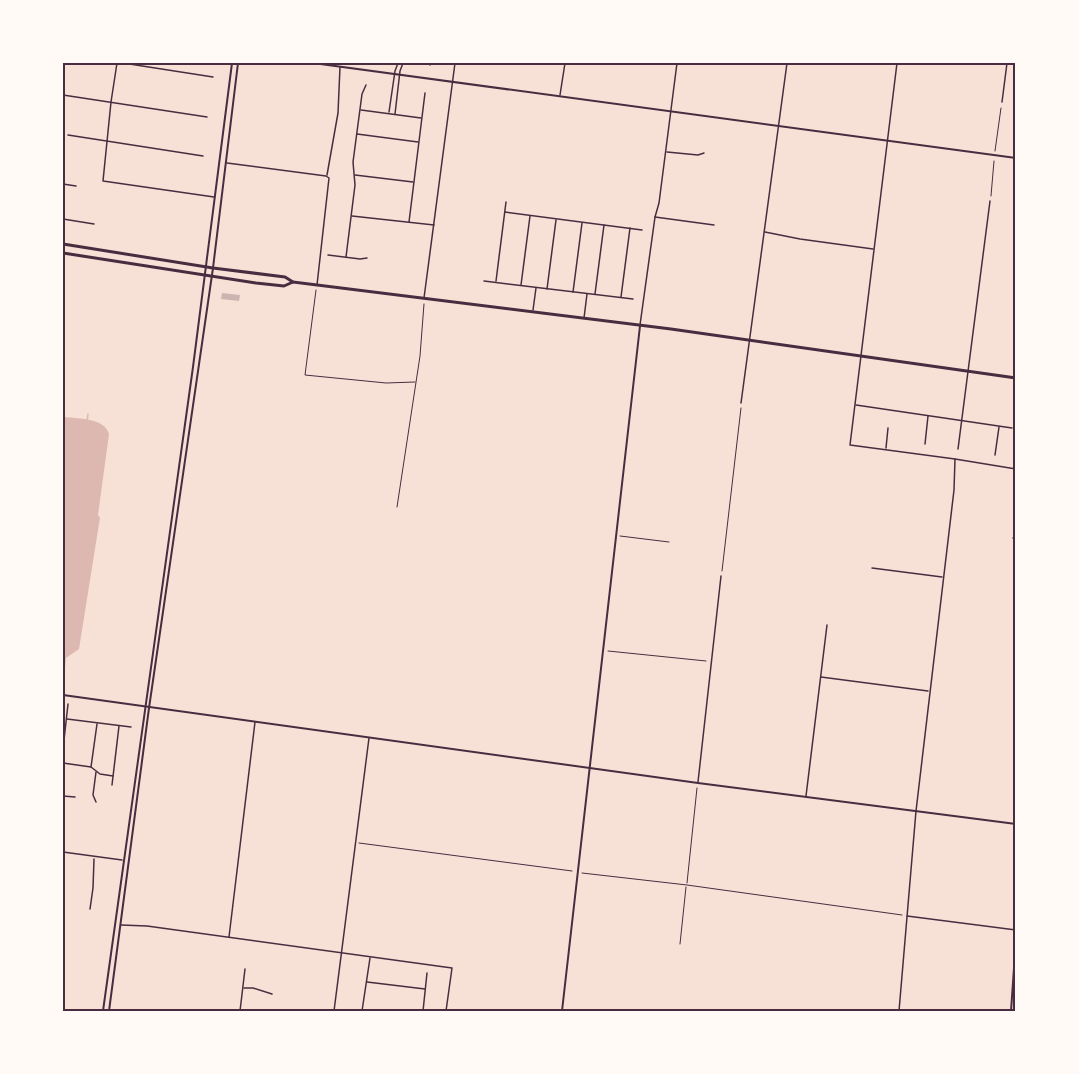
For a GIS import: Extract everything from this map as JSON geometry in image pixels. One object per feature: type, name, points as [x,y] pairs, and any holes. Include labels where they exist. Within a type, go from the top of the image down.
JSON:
[{"type":"main road","points":[[63,244],[285,278],[293,282],[750,340],[1016,378]]},
{"type":"main road","points":[[63,254],[212,278],[284,286],[293,282]]},
{"type":"street","points":[[117,63],[104,181],[215,197]]},
{"type":"street","points":[[123,63],[213,77]]},
{"type":"street","points":[[103,1011],[205,276],[232,63]]},
{"type":"street","points":[[109,1011],[149,708],[212,278],[238,63]]},
{"type":"street","points":[[313,63],[1016,158]]},
{"type":"street","points":[[389,113],[394,74],[398,63]]},
{"type":"street","points":[[394,114],[403,63]]},
{"type":"street","points":[[424,299],[455,63]]},
{"type":"street","points":[[560,96],[565,63]]},
{"type":"street","points":[[562,1011],[640,326],[677,63]]},
{"type":"street","points":[[741,403],[787,63]]},
{"type":"street","points":[[897,63],[850,445],[1016,469]]},
{"type":"street","points":[[1002,102],[1007,63]]},
{"type":"street","points":[[316,285],[338,112],[340,66]]},
{"type":"street","points":[[346,257],[355,185],[352,165],[362,94],[366,85]]},
{"type":"street","points":[[409,222],[425,93]]},
{"type":"street","points":[[63,94],[207,117]]},
{"type":"street","points":[[360,110],[422,118]]},
{"type":"street","points":[[357,134],[419,142]]},
{"type":"street","points":[[68,135],[203,156]]},
{"type":"street","points":[[666,151],[698,155],[704,153]]},
{"type":"street","points":[[226,163],[328,177]]},
{"type":"street","points":[[354,175],[414,182]]},
{"type":"street","points":[[63,184],[76,186]]},
{"type":"street","points":[[958,449],[990,201]]},
{"type":"street","points":[[496,282],[507,202]]},
{"type":"street","points":[[505,212],[642,230]]},
{"type":"street","points":[[351,215],[434,225]]},
{"type":"street","points":[[521,285],[531,216]]},
{"type":"street","points":[[655,217],[714,225]]},
{"type":"street","points":[[63,219],[94,224]]},
{"type":"street","points":[[547,289],[556,219]]},
{"type":"street","points":[[573,292],[582,222]]},
{"type":"street","points":[[595,295],[604,225]]},
{"type":"street","points":[[621,298],[630,228]]},
{"type":"street","points":[[764,232],[873,249]]},
{"type":"street","points":[[328,255],[367,258]]},
{"type":"street","points":[[484,281],[633,299]]},
{"type":"street","points":[[533,312],[536,287]]},
{"type":"street","points":[[584,319],[587,294]]},
{"type":"street","points":[[854,404],[1012,428]]},
{"type":"street","points":[[925,444],[928,415]]},
{"type":"street","points":[[995,455],[999,426]]},
{"type":"street","points":[[885,449],[888,428]]},
{"type":"street","points":[[899,1011],[916,811],[954,490],[955,459]]},
{"type":"street","points":[[872,568],[943,577]]},
{"type":"street","points":[[698,783],[721,576]]},
{"type":"street","points":[[806,797],[827,625]]},
{"type":"street","points":[[821,676],[929,691]]},
{"type":"street","points":[[63,695],[698,783],[1016,824]]},
{"type":"street","points":[[63,749],[68,704]]},
{"type":"street","points":[[67,719],[131,727]]},
{"type":"street","points":[[228,938],[255,722]]},
{"type":"street","points":[[91,767],[97,723]]},
{"type":"street","points":[[112,785],[119,726]]},
{"type":"street","points":[[334,1011],[369,736]]},
{"type":"street","points":[[63,763],[91,767],[100,774],[113,777]]},
{"type":"street","points":[[96,771],[93,795],[96,802]]},
{"type":"street","points":[[63,796],[75,797]]},
{"type":"street","points":[[63,852],[126,862],[127,874]]},
{"type":"street","points":[[90,909],[94,858]]},
{"type":"street","points":[[907,916],[1016,930]]},
{"type":"street","points":[[115,924],[147,926],[452,968],[446,1011]]},
{"type":"street","points":[[1011,1011],[1016,939]]},
{"type":"street","points":[[362,1011],[370,957]]},
{"type":"street","points":[[240,1011],[245,969]]},
{"type":"street","points":[[423,1011],[427,973]]},
{"type":"street","points":[[367,982],[425,989]]},
{"type":"street","points":[[243,988],[264,990],[272,994]]},
{"type":"path","points":[[990,201],[1002,102]]},
{"type":"path","points":[[316,285],[304,375],[386,383],[416,382]]},
{"type":"path","points":[[397,507],[420,356],[424,299]]},
{"type":"path","points":[[721,576],[741,403]]},
{"type":"path","points":[[615,535],[669,543]]},
{"type":"path","points":[[603,651],[711,662]]},
{"type":"path","points":[[680,944],[698,783]]},
{"type":"path","points":[[355,842],[907,916]]},
{"type":"shaded area","points":[[63,417],[102,424],[109,434],[98,515],[100,518],[79,649],[66,658],[65,668],[63,668]]},
{"type":"building","points":[[222,293],[240,295],[239,301],[221,299]]},
{"type":"waterway","points":[[87,422],[88,414]]}]
